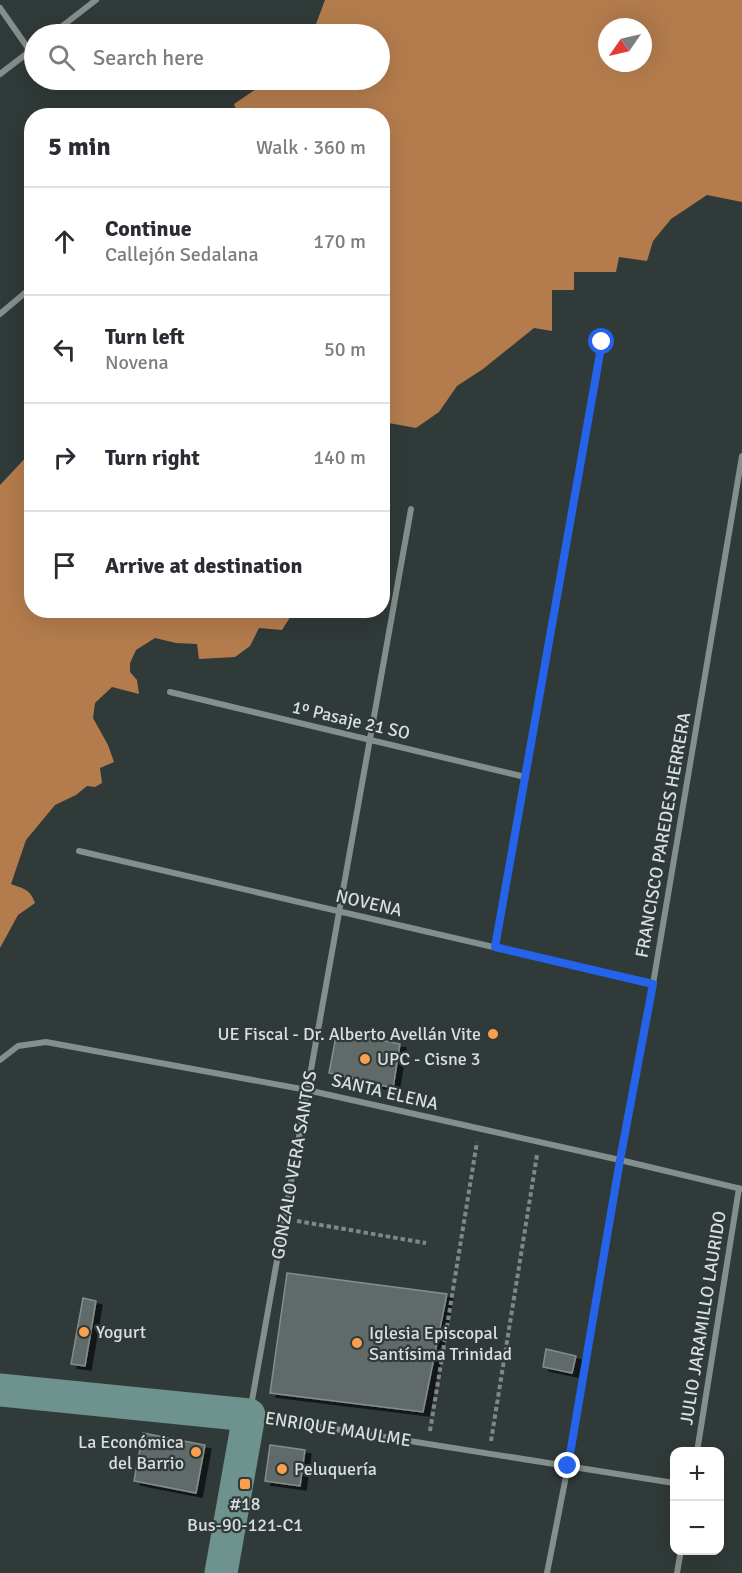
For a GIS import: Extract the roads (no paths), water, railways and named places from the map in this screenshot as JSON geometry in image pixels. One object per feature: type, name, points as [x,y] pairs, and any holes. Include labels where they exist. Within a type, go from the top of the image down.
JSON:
[{"type":"street","points":[[65,24],[96,0]]},
{"type":"street","points":[[0,8],[24,40]]},
{"type":"street","points":[[0,74],[24,56]]},
{"type":"street","points":[[0,314],[24,294]]},
{"type":"street","points":[[495,947],[602,342]]},
{"type":"street","name":"FRANCISCO PAREDES HERRERA","points":[[547,1573],[653,984],[742,456]]},
{"type":"street","name":"GONZALO VERA SANTOS","points":[[221,1573],[411,509]]},
{"type":"street","name":"1º Pasaje 21 SO","points":[[170,692],[525,777]]},
{"type":"street","name":"NOVENA","points":[[79,851],[653,984]]},
{"type":"street","name":"SANTA ELENA","points":[[0,1060],[18,1046],[46,1042],[307,1090],[741,1189]]},
{"type":"street","name":"JULIO JARAMILLO LAURIDO","points":[[698,1447],[741,1189]]},
{"type":"street","name":"ENRIQUE MAULME","points":[[0,1390],[249,1415],[670,1482]]},
{"type":"street","points":[[677,1573],[680,1555]]},
{"type":"place","name":"UE Fiscal - Dr. Alberto Avellán Vite","points":[[493,1034]]},
{"type":"place","name":"UPC - Cisne 3","points":[[365,1059]]},
{"type":"place","name":"Yogurt","points":[[84,1332]]},
{"type":"place","name":"Iglesia Episcopal Santísima Trinidad","points":[[357,1343]]},
{"type":"place","name":"La Económica del Barrio","points":[[196,1452]]},
{"type":"place","name":"Peluquería","points":[[282,1469]]},
{"type":"place","name":"#18 Bus-90-121-C1","points":[[245,1484]]}]
